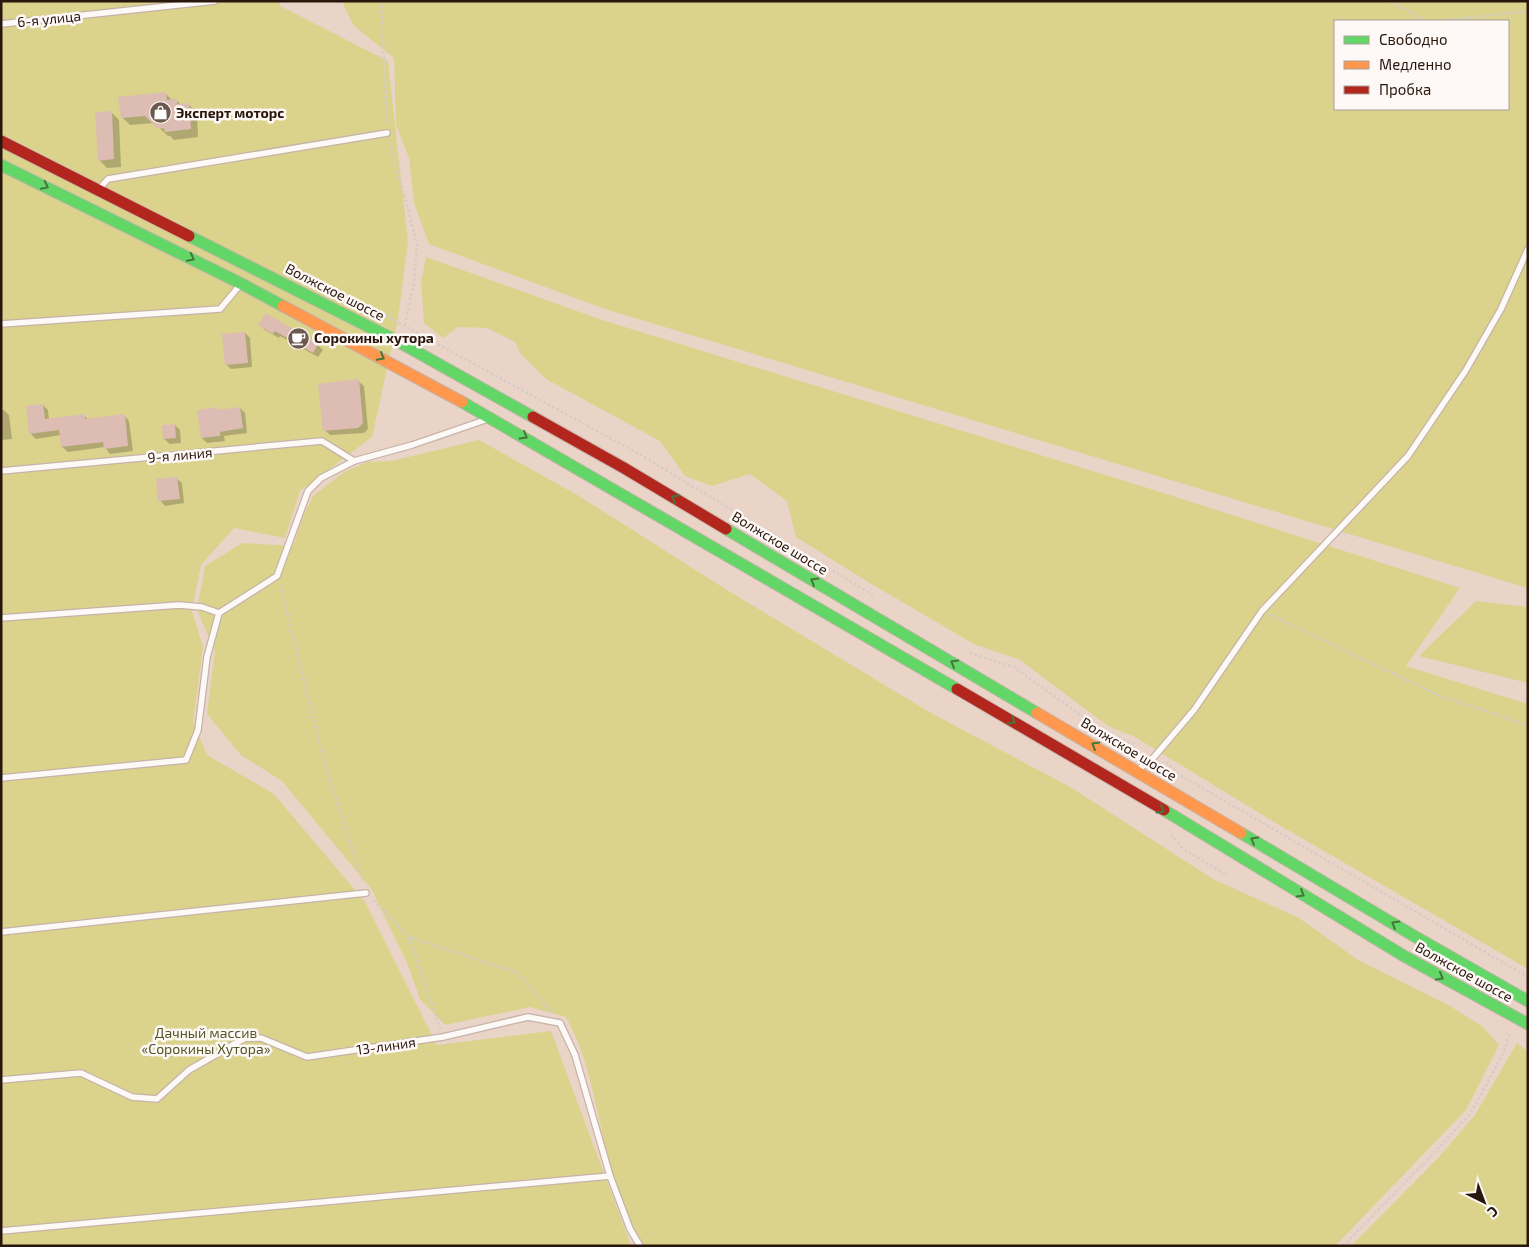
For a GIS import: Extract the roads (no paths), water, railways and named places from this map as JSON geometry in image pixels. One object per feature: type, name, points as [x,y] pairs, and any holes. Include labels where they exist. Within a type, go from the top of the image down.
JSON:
[{"type":"main road","name":"Волжское шоссе","points":[[1,141],[400,342],[624,468],[1414,936],[1528,1001]]},
{"type":"main road","name":"Волжское шоссе","points":[[1,165],[242,284],[493,418],[1120,784],[1404,956],[1528,1024]]},
{"type":"lane","name":"6-я улица","points":[[1,24],[215,1]]},
{"type":"lane","points":[[98,190],[108,179],[387,133]]},
{"type":"lane","points":[[1136,771],[1154,757],[1194,710],[1262,612],[1408,456],[1466,370],[1497,316],[1528,248]]},
{"type":"lane","points":[[1,324],[220,309],[242,284]]},
{"type":"lane","points":[[1,778],[186,760],[198,730],[206,658],[219,613],[277,576],[308,491],[321,478],[354,461],[412,445],[493,418]]},
{"type":"lane","name":"9-я линия","points":[[1,472],[322,441],[354,461]]},
{"type":"lane","points":[[1,618],[179,604],[202,607],[219,613]]},
{"type":"lane","points":[[1,932],[366,893]]},
{"type":"lane","name":"13-линия","points":[[1,1080],[81,1072],[132,1097],[157,1099],[189,1070],[245,1038],[261,1038],[307,1057],[443,1037],[528,1017],[560,1022],[575,1056],[610,1176]]},
{"type":"lane","points":[[1,1231],[610,1176],[630,1230],[640,1246]]},
{"type":"place","name":"Эксперт моторс","points":[[160,113]]},
{"type":"place","name":"Сорокины хутора","points":[[298,338]]},
{"type":"park label","name":"Дачный массив «Сорокины Хутора»","points":[[206,1042]]}]
